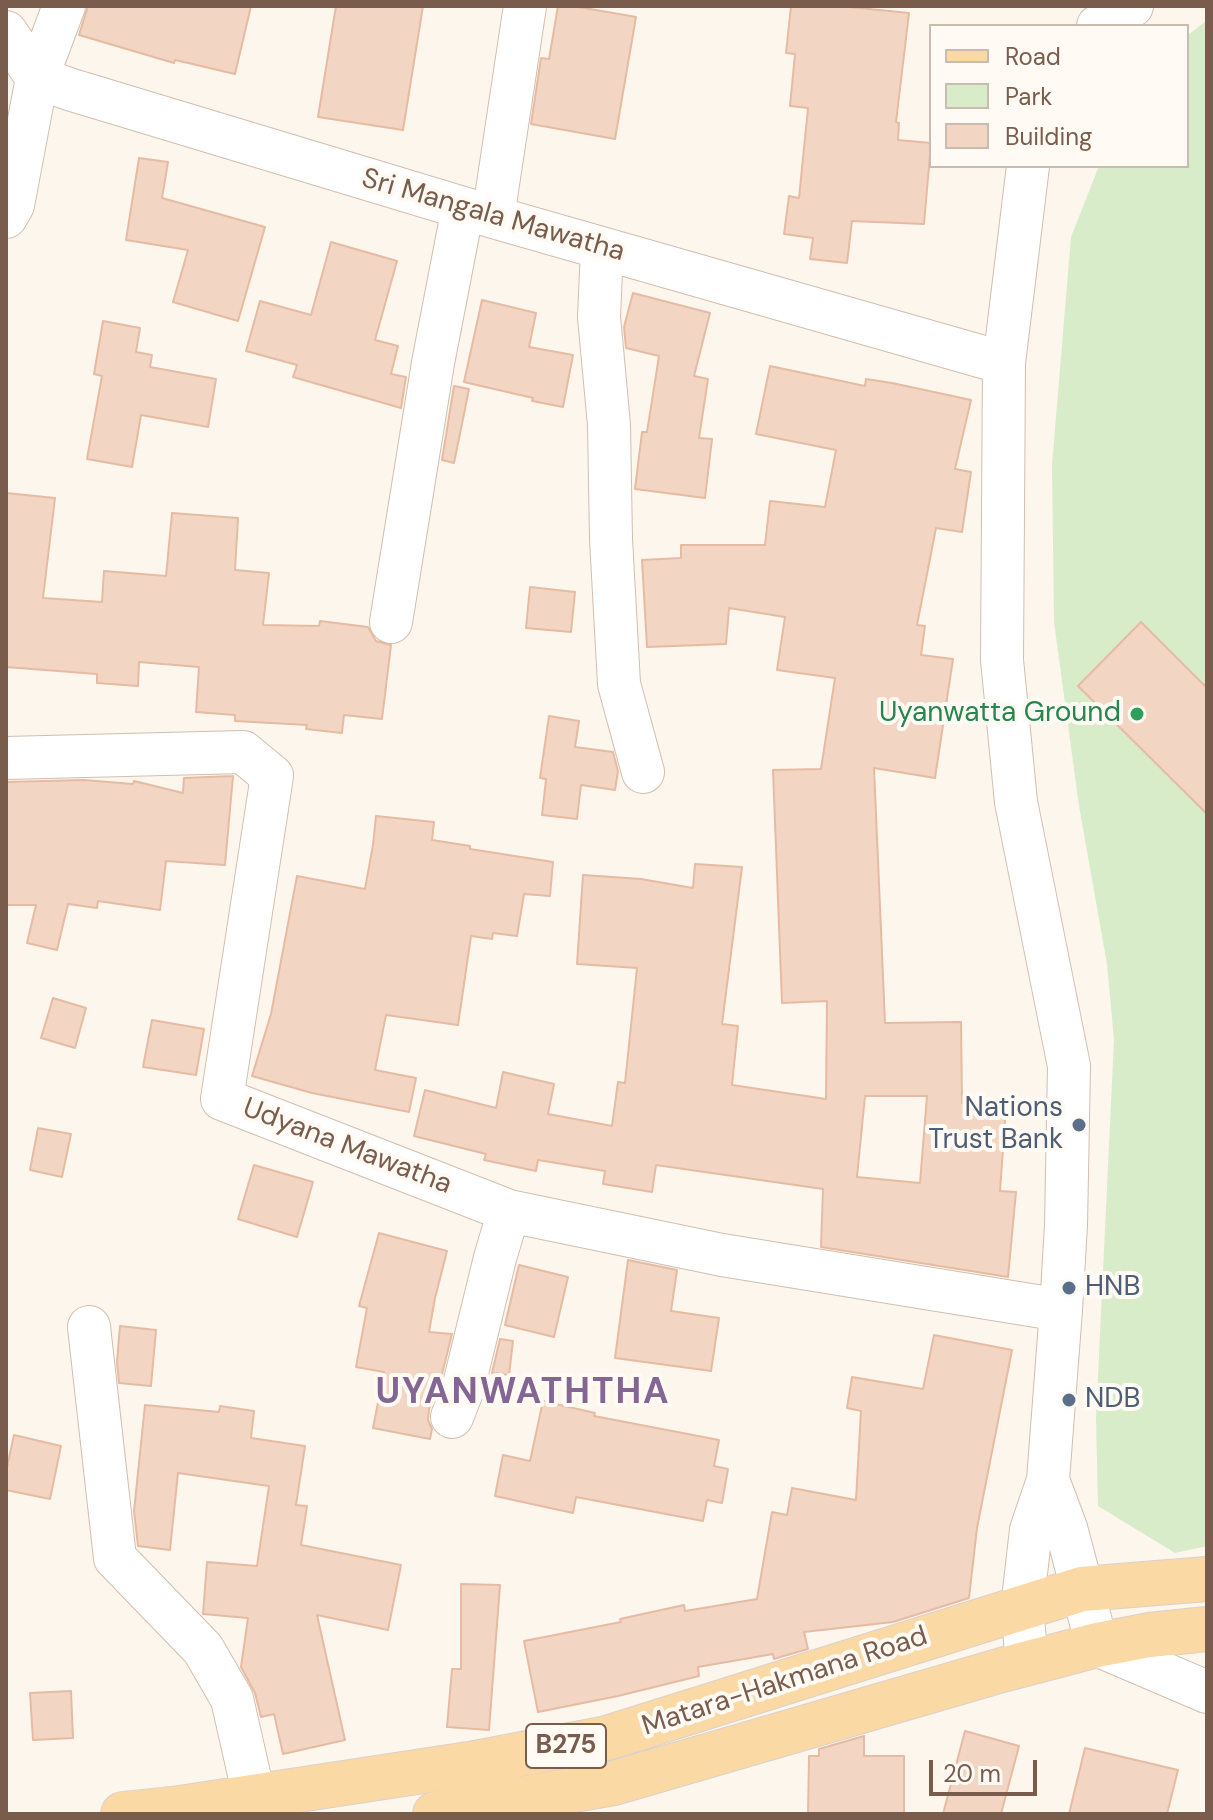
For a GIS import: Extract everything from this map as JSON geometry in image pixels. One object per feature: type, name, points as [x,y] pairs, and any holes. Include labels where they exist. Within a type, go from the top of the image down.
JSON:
[{"type":"main road","name":"Matara-Hakmana Road","points":[[123,1814],[469,1764],[607,1738],[1082,1589],[1207,1579]]},
{"type":"main road","name":"Matara-Hakmana Road","points":[[435,1814],[614,1783],[1027,1663],[1149,1635],[1207,1629]]},
{"type":"street","points":[[6,217],[13,205],[37,78],[64,6]]},
{"type":"street","points":[[391,622],[433,363],[478,213],[525,6]]},
{"type":"street","points":[[1080,6],[1089,24]]},
{"type":"street","points":[[1101,24],[1132,6]]},
{"type":"street","points":[[6,32],[37,78]]},
{"type":"street","name":"Sri Mangala Mawatha","points":[[37,78],[478,213],[1004,363]]},
{"type":"street","points":[[1027,1663],[1022,1608],[1031,1530],[1048,1480],[1061,1310],[1069,1066],[1016,802],[1002,660],[1004,363],[1028,168]]},
{"type":"street","points":[[602,249],[599,317],[609,425],[619,684],[643,772]]},
{"type":"street","name":"Udyana Mawatha","points":[[6,758],[243,752],[272,776],[222,1099],[509,1211],[722,1255],[1061,1310]]},
{"type":"street","points":[[452,1417],[463,1389],[509,1211]]},
{"type":"street","points":[[89,1327],[115,1558],[203,1649],[211,1662],[232,1699],[254,1796]]},
{"type":"street","points":[[1048,1480],[1066,1528],[1097,1645],[1207,1692]]},
{"type":"green space","name":"Uyanwatta Ground","points":[[1207,20],[1207,1546],[1175,1553],[1098,1506],[1096,1418],[1114,1040],[1107,964],[1079,806],[1054,622],[1052,465],[1071,237],[1098,168],[1189,168],[1189,34]]},
{"type":"building","points":[[88,6],[251,6],[235,74],[175,60],[174,63],[79,35]]},
{"type":"building","points":[[336,6],[423,6],[403,130],[318,117]]},
{"type":"building","points":[[558,6],[636,17],[615,139],[531,124],[541,58],[549,59]]},
{"type":"building","points":[[791,6],[840,6],[909,13],[896,122],[899,123],[898,140],[929,143],[924,224],[852,221],[847,263],[810,259],[813,238],[784,234],[789,196],[799,198],[808,108],[790,106],[795,54],[786,53]]},
{"type":"building","points":[[139,158],[168,162],[162,198],[265,227],[238,321],[173,302],[188,250],[126,240]]},
{"type":"building","points":[[331,242],[397,261],[375,340],[398,346],[391,374],[406,377],[401,408],[293,377],[297,365],[246,351],[260,301],[311,315]]},
{"type":"building","points":[[633,293],[710,313],[694,376],[708,379],[699,438],[712,439],[705,498],[635,489],[642,432],[647,432],[659,356],[626,348],[624,327]]},
{"type":"building","points":[[482,300],[536,313],[529,347],[573,355],[563,407],[464,382]]},
{"type":"building","points":[[103,321],[140,328],[136,352],[152,355],[150,367],[216,379],[208,427],[141,415],[132,467],[87,459],[102,376],[94,374]]},
{"type":"building","points":[[770,366],[865,386],[866,379],[971,400],[955,469],[971,472],[962,532],[936,528],[917,625],[925,626],[921,655],[953,659],[935,778],[874,768],[885,1023],[961,1022],[962,1103],[1006,1106],[1000,1191],[1016,1192],[1008,1277],[821,1247],[823,1189],[656,1165],[652,1192],[603,1184],[605,1171],[538,1160],[536,1171],[484,1160],[486,1154],[414,1136],[425,1090],[496,1108],[503,1072],[554,1084],[548,1114],[612,1126],[618,1082],[625,1083],[637,968],[577,964],[583,875],[641,879],[693,888],[695,864],[742,867],[722,1024],[738,1026],[732,1085],[826,1099],[827,1001],[782,1003],[773,770],[821,769],[835,678],[777,670],[785,617],[729,608],[726,644],[647,647],[642,560],[681,558],[681,545],[765,545],[770,501],[825,507],[836,450],[756,434]],"holes":[[[865,1096],[927,1096],[920,1183],[857,1177]]]},
{"type":"building","points":[[454,386],[469,389],[454,463],[442,460]]},
{"type":"building","points":[[6,493],[55,498],[43,598],[102,602],[104,571],[166,576],[172,513],[238,518],[235,570],[269,573],[263,625],[319,626],[320,621],[368,627],[376,641],[391,645],[382,719],[344,715],[342,733],[306,729],[307,725],[235,721],[235,715],[196,712],[199,667],[139,662],[138,686],[97,683],[97,674],[6,667]]},
{"type":"building","points":[[530,587],[575,592],[571,632],[526,628]]},
{"type":"building","points":[[1141,622],[1207,688],[1207,814],[1078,686]]},
{"type":"building","points":[[549,716],[579,721],[575,747],[613,752],[618,771],[615,790],[581,785],[577,819],[542,815],[546,779],[540,778]]},
{"type":"building","points":[[233,776],[225,865],[166,861],[160,910],[98,901],[97,908],[68,904],[57,950],[27,943],[36,905],[6,905],[6,782],[84,780],[133,784],[134,781],[183,793],[184,778]]},
{"type":"building","points":[[376,816],[434,822],[432,840],[553,862],[550,896],[524,894],[517,936],[493,933],[492,939],[471,936],[458,1025],[386,1015],[375,1070],[416,1078],[409,1112],[312,1093],[252,1076],[271,1014],[297,876],[365,889]]},
{"type":"building","points":[[53,998],[86,1008],[75,1048],[41,1038]]},
{"type":"building","points":[[152,1020],[204,1029],[196,1075],[143,1067]]},
{"type":"building","points":[[38,1128],[71,1134],[62,1177],[30,1170]]},
{"type":"building","points":[[254,1165],[313,1182],[297,1237],[238,1219]]},
{"type":"building","points":[[379,1233],[447,1251],[429,1332],[452,1334],[440,1382],[429,1409],[430,1439],[373,1428],[384,1372],[356,1367],[367,1308],[359,1306]]},
{"type":"building","points":[[628,1260],[677,1270],[671,1311],[719,1318],[711,1371],[615,1358]]},
{"type":"building","points":[[519,1265],[568,1277],[554,1337],[505,1325]]},
{"type":"building","points":[[120,1326],[156,1330],[151,1386],[119,1383]]},
{"type":"building","points":[[934,1335],[1012,1350],[977,1528],[969,1598],[893,1622],[804,1632],[808,1649],[774,1659],[773,1654],[698,1667],[699,1676],[538,1712],[524,1641],[621,1622],[620,1619],[684,1605],[685,1611],[757,1599],[772,1512],[787,1515],[792,1488],[856,1500],[861,1411],[847,1408],[852,1377],[923,1389]]},
{"type":"building","points":[[500,1339],[513,1341],[509,1375],[492,1373]]},
{"type":"building","points":[[543,1401],[595,1413],[594,1416],[719,1440],[714,1466],[728,1469],[722,1503],[707,1500],[703,1521],[576,1497],[573,1513],[495,1496],[503,1455],[530,1461]]},
{"type":"building","points":[[145,1405],[219,1412],[220,1406],[254,1411],[251,1438],[305,1446],[296,1505],[307,1506],[301,1545],[401,1565],[388,1630],[317,1615],[345,1740],[283,1754],[274,1714],[261,1717],[255,1693],[241,1667],[248,1618],[203,1614],[207,1562],[257,1566],[269,1486],[178,1473],[170,1550],[138,1546],[134,1511]]},
{"type":"building","points":[[14,1435],[61,1446],[50,1499],[6,1490],[6,1472]]},
{"type":"building","points":[[461,1584],[500,1585],[489,1730],[447,1727],[452,1669],[461,1669]]},
{"type":"building","points":[[71,1691],[73,1738],[33,1740],[30,1693]]},
{"type":"building","points":[[965,1731],[1019,1746],[1001,1814],[943,1814]]},
{"type":"building","points":[[864,1736],[864,1756],[904,1756],[904,1814],[808,1814],[809,1756],[819,1756],[819,1749]]},
{"type":"building","points":[[1085,1748],[1178,1770],[1167,1814],[1069,1814]]},
{"type":"place","name":"Uyanwatta Ground","points":[[1137,714]]},
{"type":"place","name":"Nations Trust Bank","points":[[1079,1125]]},
{"type":"place","name":"HNB","points":[[1069,1288]]},
{"type":"place","name":"NDB","points":[[1069,1400]]},
{"type":"district","name":"UYANWATHTHA","points":[[523,1394]]}]
